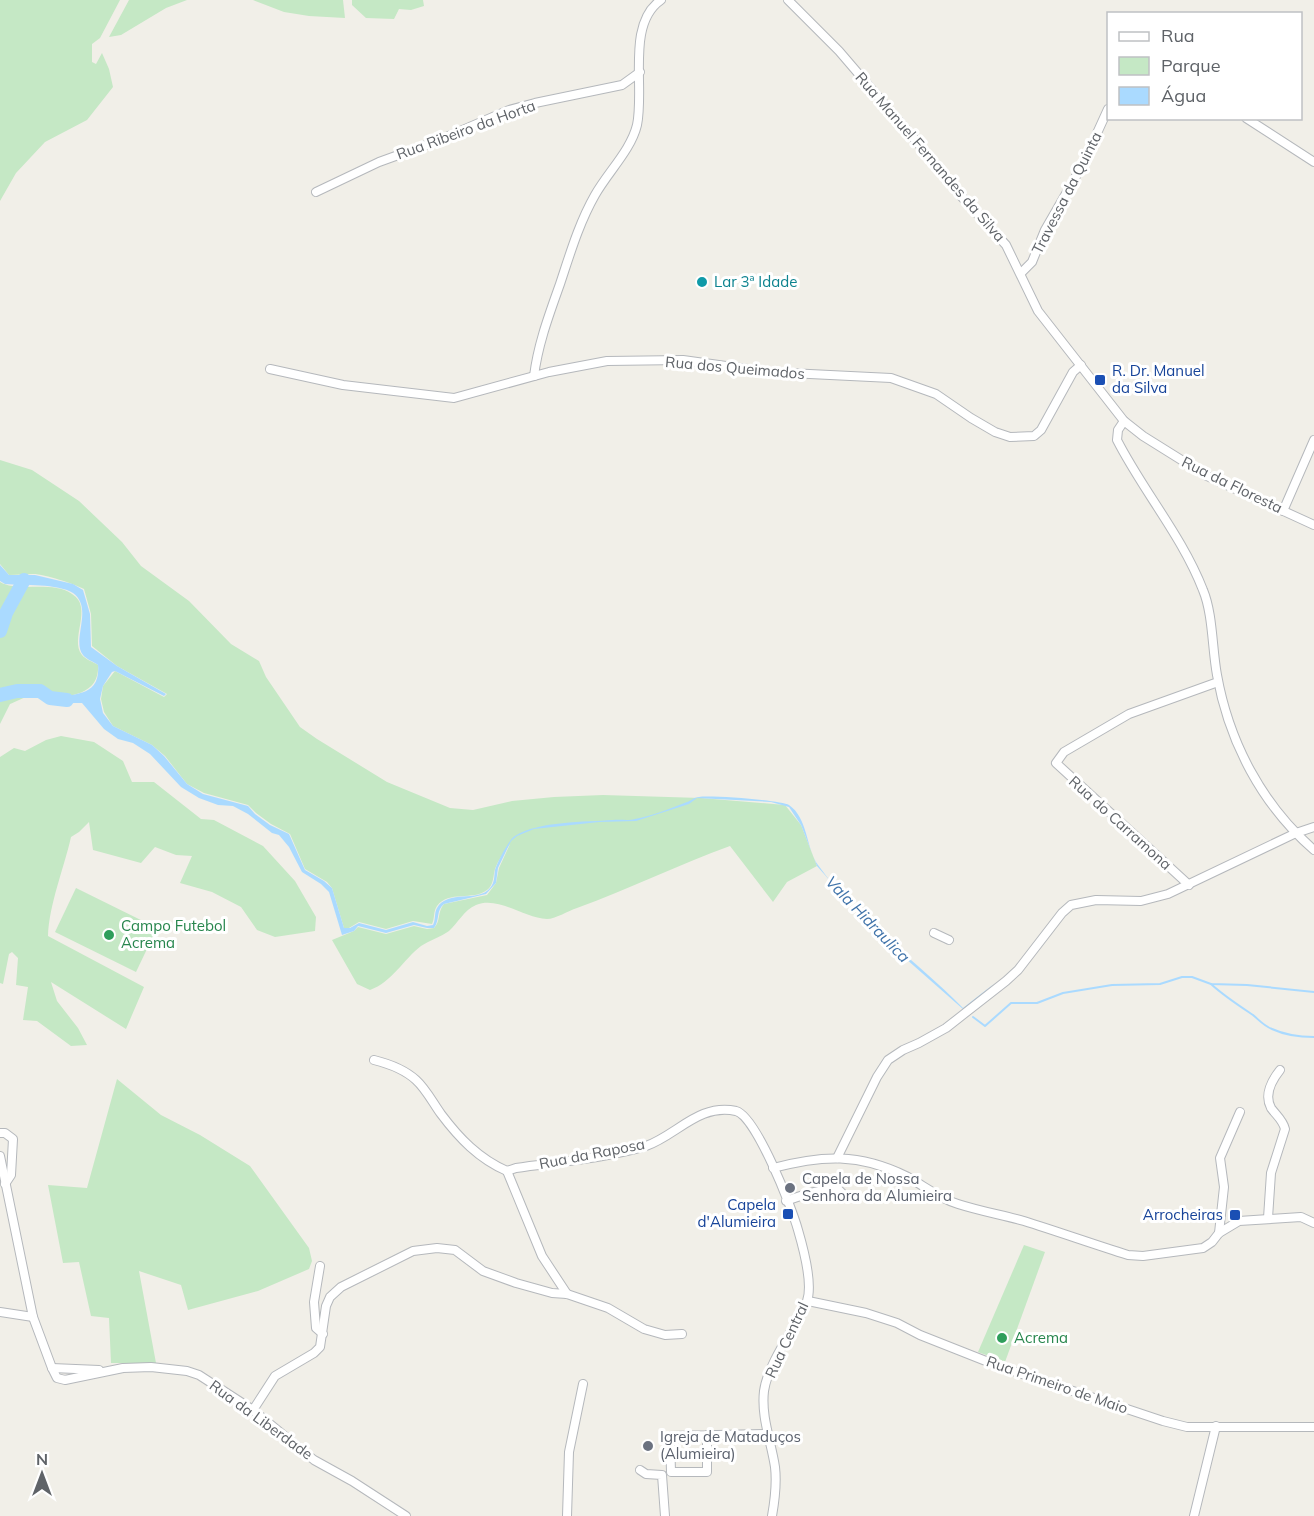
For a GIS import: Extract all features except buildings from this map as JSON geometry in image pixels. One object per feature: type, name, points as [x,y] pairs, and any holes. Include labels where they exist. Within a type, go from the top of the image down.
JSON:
[{"type":"street","points":[[534,376],[537,352],[576,236],[594,196],[633,136],[640,91],[639,42],[648,13],[662,0]]},
{"type":"street","name":"Rua Manuel Fernandes da Silva","points":[[788,0],[839,51],[961,196],[1006,245],[1038,311],[1124,420]]},
{"type":"street","name":"Rua Ribeiro da Horta","points":[[316,192],[379,162],[437,141],[509,110],[622,85],[640,72]]},
{"type":"street","points":[[622,85],[640,91]]},
{"type":"street","name":"Travessa da Quinta","points":[[1021,273],[1032,262],[1045,230],[1083,164],[1107,111]]},
{"type":"street","points":[[1249,120],[1314,162]]},
{"type":"street","name":"Rua dos Queimados","points":[[270,369],[344,386],[454,398],[534,376],[607,361],[683,360],[769,372],[891,378],[936,394],[995,432],[1022,438],[1035,436],[1041,430],[1073,372],[1081,365]]},
{"type":"street","points":[[1124,420],[1118,429],[1117,440],[1191,565],[1204,592],[1218,681],[1237,747],[1253,777],[1296,833],[1314,850]]},
{"type":"street","name":"Rua da Floresta","points":[[1124,420],[1143,436],[1207,476],[1314,525]]},
{"type":"street","points":[[1283,511],[1314,440]]},
{"type":"street","name":"Rua do Carramona","points":[[1189,885],[1056,763],[1064,752],[1129,714],[1218,681]]},
{"type":"street","points":[[837,1158],[877,1077],[888,1060],[946,1028],[1006,981],[1018,970],[1062,913],[1071,905],[1084,901],[1147,900],[1189,885],[1296,833],[1314,827]]},
{"type":"street","points":[[934,933],[950,940]]},
{"type":"street","points":[[374,1060],[394,1066],[416,1081],[457,1135],[474,1151],[495,1166],[507,1171],[542,1256],[567,1294]]},
{"type":"street","points":[[1268,1218],[1271,1173],[1285,1129],[1270,1107],[1268,1100],[1270,1088],[1280,1070]]},
{"type":"street","name":"Rua da Raposa","points":[[507,1171],[645,1146],[664,1138],[692,1118],[712,1110],[738,1111],[748,1120],[773,1168]]},
{"type":"street","points":[[1219,1233],[1224,1187],[1220,1158],[1240,1112]]},
{"type":"street","points":[[0,1133],[5,1133],[13,1139],[11,1175],[5,1184]]},
{"type":"street","name":"Rua da Liberdade","points":[[0,1156],[33,1317],[52,1368],[61,1380],[123,1368],[152,1367],[187,1371],[199,1375],[253,1410],[314,1460],[352,1481],[406,1516]]},
{"type":"street","points":[[773,1168],[806,1159],[837,1158],[889,1168],[930,1192],[956,1203],[1023,1221],[1128,1255],[1143,1256],[1203,1248],[1219,1233],[1239,1221],[1301,1216],[1313,1218]]},
{"type":"street","name":"Rua Central","points":[[772,1516],[776,1490],[775,1466],[766,1434],[764,1389],[774,1364],[808,1300],[809,1282],[798,1230],[773,1168]]},
{"type":"street","points":[[786,1201],[833,1189],[840,1190],[846,1197]]},
{"type":"street","points":[[253,1410],[275,1376],[320,1347],[326,1306],[330,1297],[341,1287],[412,1251],[437,1248],[455,1250],[483,1271],[608,1308],[644,1329],[665,1335],[682,1334]]},
{"type":"street","points":[[320,1266],[314,1302],[316,1328],[323,1335]]},
{"type":"street","name":"Rua Primeiro de Maio","points":[[808,1300],[866,1313],[897,1323],[920,1335],[1001,1367],[1163,1422],[1187,1426],[1314,1427]]},
{"type":"street","points":[[0,1312],[33,1317]]},
{"type":"street","points":[[567,1516],[569,1452],[583,1384]]},
{"type":"street","points":[[1194,1516],[1216,1426]]},
{"type":"street","points":[[671,1472],[670,1436],[766,1434]]},
{"type":"street","points":[[640,1470],[646,1474],[662,1475],[671,1472],[707,1472],[707,1436]]},
{"type":"street","points":[[662,1475],[665,1516]]},
{"type":"green space","points":[[0,0],[120,0],[100,38],[92,44],[92,62],[96,64],[102,53],[113,87],[87,120],[45,142],[16,173],[0,201]]},
{"type":"green space","points":[[129,0],[187,0],[166,8],[121,35],[109,37]]},
{"type":"green space","points":[[253,0],[343,0],[345,18],[284,12]]},
{"type":"green space","points":[[352,0],[423,0],[424,6],[411,10],[399,9],[394,19],[366,18],[352,5]]},
{"type":"green space","points":[[0,460],[32,470],[79,501],[122,542],[141,566],[189,601],[231,644],[259,661],[266,677],[300,727],[387,782],[450,808],[473,810],[512,801],[603,795],[701,798],[785,805],[801,825],[817,866],[787,882],[773,902],[730,846],[550,919],[538,918],[494,903],[476,905],[465,913],[449,931],[421,946],[385,982],[370,990],[357,984],[332,940],[358,927],[386,934],[414,926],[434,928],[444,904],[487,895],[496,883],[499,868],[510,844],[496,866],[489,888],[475,895],[448,898],[442,901],[436,908],[432,924],[413,921],[386,929],[359,922],[349,928],[344,928],[332,888],[327,882],[305,869],[290,834],[271,824],[248,805],[204,793],[187,784],[165,756],[152,745],[113,726],[104,712],[101,699],[103,686],[115,671],[164,697],[167,694],[117,666],[92,646],[91,614],[84,589],[38,574],[9,575],[0,564]]},
{"type":"green space","points":[[0,582],[16,587],[55,588],[72,594],[81,607],[79,648],[83,656],[98,665],[94,683],[88,688],[64,697],[23,698],[10,704],[0,724]]},
{"type":"green space","points":[[61,736],[94,742],[123,761],[132,782],[154,782],[201,819],[214,820],[263,846],[295,881],[316,917],[315,931],[275,937],[257,930],[241,907],[212,892],[180,883],[192,856],[176,855],[155,847],[141,863],[93,850],[89,822],[71,837],[54,899],[48,936],[144,987],[126,1029],[51,982],[57,1001],[78,1028],[87,1045],[71,1046],[37,1021],[23,1020],[28,987],[16,985],[18,958],[12,952],[9,954],[3,984],[0,983],[0,757],[14,748],[25,751],[46,740]]},
{"type":"green space","points":[[76,888],[157,928],[136,972],[55,932]]},
{"type":"green space","points":[[117,1079],[161,1115],[200,1135],[250,1166],[309,1248],[312,1261],[309,1269],[258,1291],[188,1310],[181,1285],[139,1271],[156,1363],[111,1363],[109,1318],[91,1316],[79,1262],[63,1263],[48,1185],[87,1188]]},
{"type":"green space","points":[[1024,1245],[1045,1252],[1005,1362],[978,1352]]},
{"type":"water","points":[[0,565],[9,575],[35,575],[73,584],[83,590],[90,614],[91,647],[117,666],[166,694],[164,696],[115,671],[112,672],[103,686],[100,699],[103,713],[113,726],[152,745],[187,784],[203,794],[248,806],[270,825],[289,834],[305,870],[332,888],[344,928],[350,928],[359,923],[386,930],[413,922],[427,926],[433,925],[436,910],[442,902],[455,897],[478,895],[490,888],[494,881],[496,867],[507,846],[512,838],[525,831],[536,827],[562,823],[632,820],[661,812],[699,797],[745,798],[773,801],[789,805],[800,817],[814,858],[833,884],[817,866],[801,825],[789,807],[771,802],[697,798],[689,804],[636,821],[599,822],[534,829],[511,841],[498,868],[496,883],[486,894],[444,904],[434,928],[414,925],[386,933],[358,926],[354,931],[342,935],[329,892],[302,872],[289,847],[279,835],[272,833],[248,814],[233,806],[218,805],[199,798],[181,787],[150,754],[133,743],[118,739],[104,729],[82,703],[70,703],[50,698],[84,692],[95,683],[98,675],[98,665],[84,656],[80,649],[82,607],[79,599],[73,593],[58,588],[5,584],[0,581]]},
{"type":"water","points":[[852,905],[963,1008],[995,983],[964,1010],[880,936]]},
{"type":"waterway","points":[[0,631],[6,613],[24,580]]},
{"type":"waterway","points":[[0,695],[17,691],[40,691],[50,698],[67,700]]},
{"type":"waterway","name":"Vala Hidraulica","points":[[973,1017],[985,1026],[1011,1003],[1037,1003],[1063,993],[1112,985],[1160,984],[1182,977],[1192,977],[1211,984],[1314,992]]},
{"type":"waterway","points":[[1211,984],[1269,1028],[1287,1034],[1314,1037]]},
{"type":"place","name":"Lar 3ª Idade","points":[[702,282]]},
{"type":"place","name":"R. Dr. Manuel da Silva","points":[[1100,380]]},
{"type":"place","name":"Campo Futebol Acrema","points":[[109,935]]},
{"type":"place","name":"Capela de Nossa Senhora da Alumieira","points":[[790,1188]]},
{"type":"place","name":"Capela d'Alumieira","points":[[788,1214]]},
{"type":"place","name":"Arrocheiras","points":[[1235,1215]]},
{"type":"place","name":"Acrema","points":[[1002,1338]]},
{"type":"place","name":"Igreja de Mataduços (Alumieira)","points":[[648,1446]]}]
